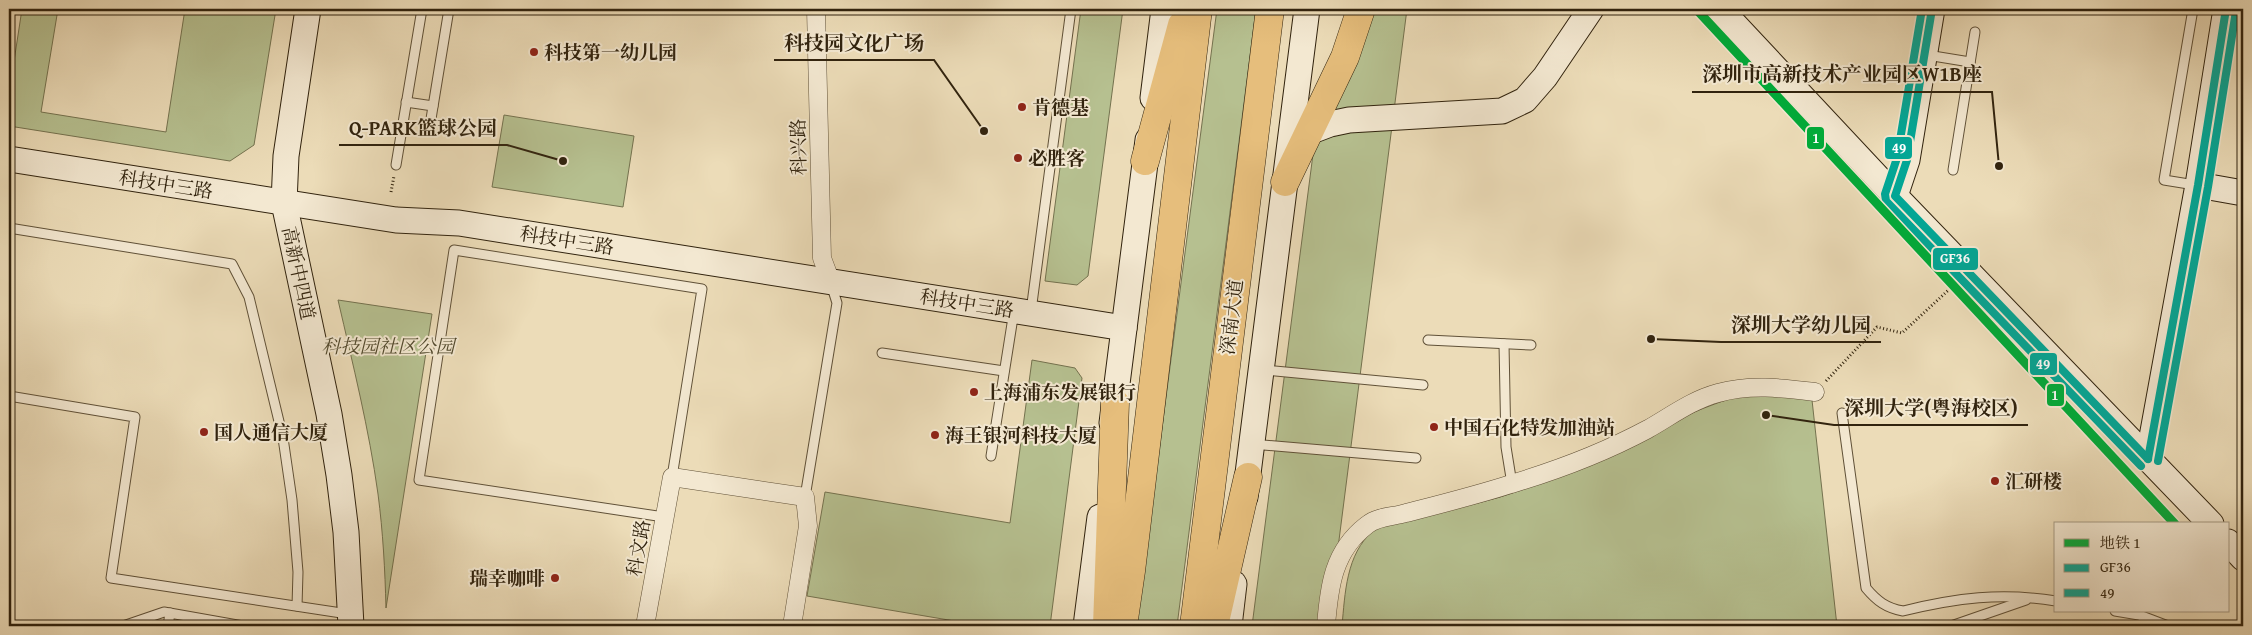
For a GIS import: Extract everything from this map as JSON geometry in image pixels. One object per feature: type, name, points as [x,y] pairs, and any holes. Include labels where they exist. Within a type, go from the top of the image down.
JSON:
[{"type":"main road","points":[[1145,161],[1186,9]]},
{"type":"main road","points":[[1123,626],[1133,562],[1198,9]]},
{"type":"main road","name":"深南大道","points":[[1194,626],[1270,9]]},
{"type":"main road","points":[[1285,182],[1345,57],[1361,9]]},
{"type":"main road","points":[[1107,626],[1115,403]]},
{"type":"main road","points":[[1214,626],[1248,477]]},
{"type":"street","name":"高新中四道","points":[[308,9],[286,156],[284,203],[329,414],[339,475],[346,532],[351,620]]},
{"type":"street","name":"科兴路","points":[[816,9],[822,258],[830,282]]},
{"type":"street","points":[[1086,626],[1164,9]]},
{"type":"street","points":[[1229,626],[1307,9]]},
{"type":"street","points":[[1309,132],[1330,124],[1349,120],[1502,111],[1525,100],[1545,77],[1591,9]]},
{"type":"street","points":[[1720,9],[1895,196],[2208,522]]},
{"type":"street","points":[[1895,196],[1907,160],[1932,9]]},
{"type":"street","points":[[2148,459],[2198,185],[2226,9]]},
{"type":"street","name":"科技中三路","points":[[9,159],[396,220],[458,223],[1124,328]]},
{"type":"street","points":[[2198,185],[2243,193]]},
{"type":"street","points":[[1326,626],[1332,576],[1341,556],[1353,538],[1368,524],[1383,517],[1403,514],[1512,484],[1572,463],[1647,429],[1693,402],[1717,393],[1742,388],[1764,387],[1815,392]]},
{"type":"street","points":[[672,477],[805,497],[808,526],[792,626]]},
{"type":"street","name":"科文路","points":[[645,626],[672,477]]},
{"type":"street","points":[[2230,544],[2243,558]]},
{"type":"lane","points":[[396,165],[422,9]]},
{"type":"lane","points":[[429,131],[449,9]]},
{"type":"lane","points":[[991,456],[1004,371],[1022,312],[1071,9]]},
{"type":"lane","points":[[1345,57],[1368,9]]},
{"type":"lane","points":[[2193,9],[2164,180],[2198,185]]},
{"type":"lane","points":[[1953,170],[1975,32]]},
{"type":"lane","points":[[1924,55],[1970,62]]},
{"type":"lane","points":[[406,102],[433,106]]},
{"type":"lane","points":[[9,228],[232,264],[248,297],[283,438],[292,500],[298,572],[297,606]]},
{"type":"lane","points":[[664,517],[420,480],[454,250],[702,289],[672,477]]},
{"type":"lane","points":[[805,497],[837,303],[830,282]]},
{"type":"lane","points":[[1428,340],[1530,345]]},
{"type":"lane","points":[[1504,344],[1506,447],[1512,484]]},
{"type":"lane","points":[[882,353],[1004,371]]},
{"type":"lane","points":[[1262,370],[1423,386]]},
{"type":"lane","points":[[9,396],[135,417],[111,578],[297,606],[351,620]]},
{"type":"lane","points":[[1842,413],[1866,588],[1877,601],[1891,609],[1903,611],[1977,597],[2033,598],[2054,601]]},
{"type":"lane","points":[[1252,444],[1416,458]]},
{"type":"lane","points":[[1951,626],[2033,598]]},
{"type":"lane","points":[[124,626],[164,612],[243,626]]},
{"type":"lane","points":[[2121,612],[2139,615],[2168,626]]},
{"type":"lane","points":[[168,626],[170,614]]},
{"type":"path","points":[[391,192],[396,165]]},
{"type":"path","points":[[1815,392],[1877,327],[1902,333],[1958,282]]},
{"type":"green space","points":[[22,9],[58,9],[41,112],[166,132],[185,9],[276,9],[254,145],[230,161],[9,126],[9,94]]},
{"type":"green space","points":[[1081,9],[1123,9],[1088,276],[1077,285],[1045,281]]},
{"type":"green space","points":[[1217,9],[1256,9],[1177,626],[1136,626]]},
{"type":"green space","points":[[1364,9],[1407,9],[1328,626],[1252,626],[1316,131]]},
{"type":"green space","points":[[504,115],[634,136],[623,207],[492,187]]},
{"type":"green space","name":"科技园社区公园","points":[[338,300],[432,314],[386,608],[380,508],[370,445]]},
{"type":"green space","points":[[1032,360],[1075,368],[1082,378],[1050,626],[984,626],[807,596],[825,492],[1010,523]]},
{"type":"green space","points":[[1752,392],[1812,400],[1837,626],[1342,626],[1348,575],[1352,563],[1364,540],[1379,527],[1398,519],[1491,500],[1532,486],[1595,459],[1687,415],[1719,402]]},
{"type":"metro line","name":"1","points":[[1696,9],[2173,522]]},
{"type":"transit line","name":"49","points":[[1922,9],[1897,158],[1885,194],[1886,201],[2141,466]]},
{"type":"transit line","name":"GF36","points":[[1932,9],[1907,160],[1895,196],[2148,459]]},
{"type":"transit line","name":"GF36","points":[[2148,459],[2198,185],[2226,9]]},
{"type":"transit line","name":"49","points":[[2158,461],[2208,187],[2236,11]]},
{"type":"place","name":"科技第一幼儿园","points":[[534,52]]},
{"type":"place","name":"肯德基","points":[[1022,107]]},
{"type":"place","name":"科技园文化广场","points":[[984,131]]},
{"type":"place","name":"必胜客","points":[[1018,158]]},
{"type":"place","name":"Q-PARK篮球公园","points":[[563,161]]},
{"type":"place","name":"深圳市高新技术产业园区W1B座","points":[[1999,166]]},
{"type":"place","name":"深圳大学幼儿园","points":[[1651,339]]},
{"type":"place","name":"上海浦东发展银行","points":[[974,392]]},
{"type":"place","name":"深圳大学(粤海校区)","points":[[1766,415]]},
{"type":"place","name":"中国石化特发加油站","points":[[1434,427]]},
{"type":"place","name":"国人通信大厦","points":[[204,432]]},
{"type":"place","name":"海王银河科技大厦","points":[[935,435]]},
{"type":"place","name":"汇研楼","points":[[1995,481]]},
{"type":"place","name":"瑞幸咖啡","points":[[555,578]]}]
